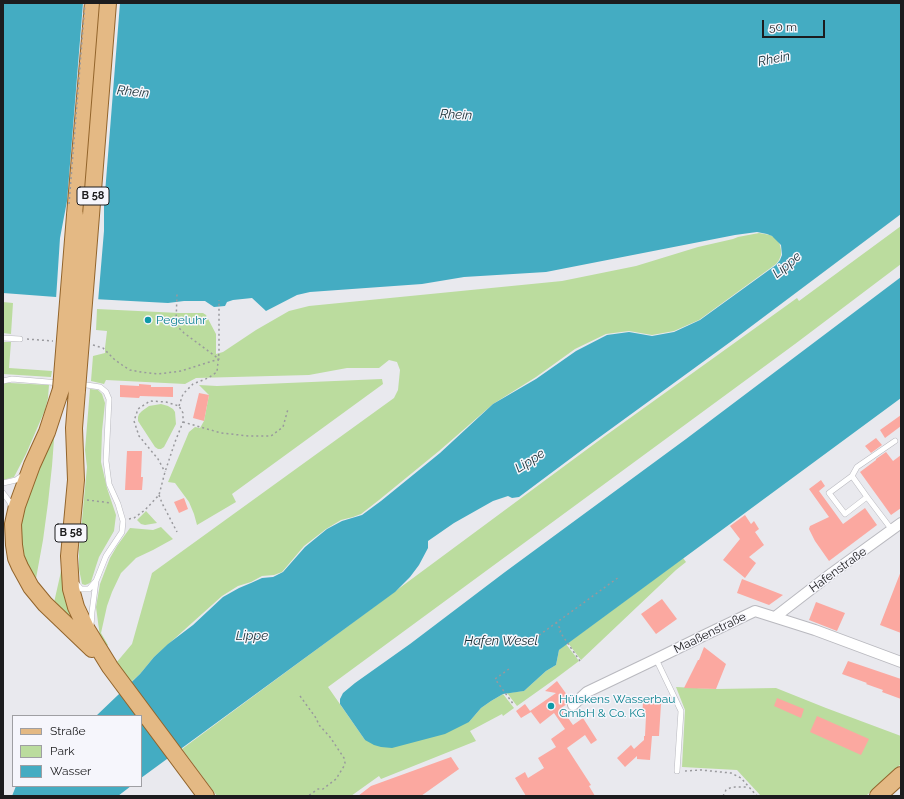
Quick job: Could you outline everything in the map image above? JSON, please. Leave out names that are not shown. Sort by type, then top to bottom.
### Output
[{"type":"main road","name":"B 58","points":[[93,3],[70,386],[74,428],[76,480],[69,556],[71,589],[76,607],[86,628],[110,667],[206,796]]},
{"type":"main road","name":"B 58","points":[[108,3],[70,386],[32,465],[17,506],[13,524],[16,558],[31,587],[45,604],[110,667]]},
{"type":"main road","points":[[878,796],[901,775]]},
{"type":"street","name":"Hafenstraße","points":[[775,618],[832,573],[901,523]]},
{"type":"street","name":"Maaßenstraße","points":[[573,705],[587,692],[755,611],[815,630],[901,662]]},
{"type":"lane","points":[[3,338],[20,339]]},
{"type":"lane","points":[[3,381],[12,380],[70,386],[100,387],[106,392],[109,399],[106,461],[109,484],[118,504],[123,521],[122,532],[106,556],[96,581],[91,627],[93,639]]},
{"type":"lane","points":[[867,497],[845,514],[828,493],[852,476],[857,468],[894,441]]},
{"type":"lane","points":[[3,483],[16,480],[32,465]]},
{"type":"lane","points":[[852,476],[892,530]]},
{"type":"lane","points":[[3,493],[11,505],[13,512],[13,524]]},
{"type":"lane","points":[[70,576],[81,589],[89,588],[96,581]]},
{"type":"lane","points":[[656,659],[681,711],[677,771]]},
{"type":"path","points":[[69,205],[85,3]]},
{"type":"path","points":[[177,294],[176,323],[184,333],[218,359]]},
{"type":"path","points":[[178,406],[183,394],[192,384],[208,378],[217,372],[219,352],[219,300]]},
{"type":"path","points":[[20,339],[52,341]]},
{"type":"path","points":[[92,344],[103,348],[125,368],[141,372],[158,374],[181,371],[218,359]]},
{"type":"path","points":[[123,521],[134,518],[140,514],[159,495],[165,472],[183,422],[183,413],[178,406],[166,402],[150,401],[138,409],[134,421],[139,436],[158,459],[165,472]]},
{"type":"path","points":[[183,422],[221,433],[249,436],[271,436],[283,427],[288,408]]},
{"type":"path","points":[[159,495],[177,532]]},
{"type":"path","points":[[83,500],[118,504]]},
{"type":"path","points":[[527,644],[619,577]]},
{"type":"path","points":[[556,622],[561,630],[560,632],[580,661]]},
{"type":"path","points":[[509,669],[495,679],[514,705]]},
{"type":"path","points":[[300,696],[316,718],[319,725],[330,737],[344,758],[345,762],[336,779],[323,789],[318,790],[308,796]]},
{"type":"path","points":[[686,771],[701,770],[731,773],[741,778],[757,796]]},
{"type":"path","points":[[723,796],[726,790],[735,786],[748,787]]},
{"type":"green space","points":[[901,226],[901,264],[795,344],[328,687],[365,740],[469,722],[481,708],[503,694],[514,708],[503,716],[502,714],[470,731],[476,741],[381,779],[379,776],[351,796],[217,796],[182,749],[605,436],[797,298],[799,301]]},
{"type":"green space","points":[[759,233],[770,235],[778,241],[781,250],[779,260],[776,264],[699,320],[674,331],[652,335],[629,331],[606,334],[575,349],[536,377],[493,404],[439,451],[361,514],[341,520],[326,529],[304,546],[282,572],[274,575],[262,576],[251,582],[238,586],[222,596],[154,657],[140,674],[131,682],[116,663],[132,644],[152,573],[394,398],[398,390],[400,370],[397,362],[389,360],[379,368],[347,368],[309,375],[196,378],[185,384],[106,380],[104,384],[91,381],[93,356],[105,353],[107,331],[96,330],[97,309],[203,313],[206,315],[216,334],[216,354],[223,352],[256,330],[289,311],[309,306],[562,281],[636,266],[698,247]]},
{"type":"green space","points":[[3,302],[13,303],[11,334],[3,333]]},
{"type":"green space","points":[[3,342],[11,342],[9,368],[52,371],[51,377],[3,374]]},
{"type":"green space","points":[[382,379],[383,384],[232,494],[236,502],[197,525],[189,502],[175,483],[168,482],[189,432],[195,427],[200,428],[204,421],[209,395],[199,385],[217,386]]},
{"type":"green space","points":[[3,383],[49,385],[45,410],[26,454],[14,477],[3,480]]},
{"type":"green space","points":[[90,389],[98,390],[102,394],[105,403],[101,462],[107,488],[116,515],[114,531],[99,557],[91,582],[85,585],[82,584],[79,569],[79,551],[87,467],[85,450]]},
{"type":"green space","points":[[161,404],[173,409],[175,412],[176,424],[164,447],[158,449],[155,447],[138,421],[138,417],[142,411],[149,406]]},
{"type":"green space","points":[[56,413],[48,503],[35,584],[24,566],[18,524]]},
{"type":"green space","points":[[146,511],[157,523],[145,525],[141,524],[137,520]]},
{"type":"green space","points":[[161,527],[173,539],[136,558],[121,573],[112,592],[107,606],[101,633],[108,645],[105,647],[100,637],[96,607],[100,584],[110,558],[130,528],[153,530]]},
{"type":"green space","points":[[66,544],[89,639],[53,607]]},
{"type":"green space","points":[[683,558],[686,562],[581,660],[568,643]]},
{"type":"green space","points":[[566,644],[579,661],[517,706],[507,693],[524,691],[546,671],[556,665],[559,650]]},
{"type":"green space","points":[[676,687],[716,689],[776,688],[901,736],[901,764],[866,796],[761,796],[737,770],[682,767],[685,710]]},
{"type":"water","points":[[3,3],[901,3],[901,214],[733,340],[519,497],[512,498],[508,496],[493,501],[454,523],[428,541],[428,548],[419,565],[410,577],[395,592],[142,777],[142,715],[97,715],[140,674],[154,657],[193,625],[223,597],[262,578],[273,577],[283,572],[305,547],[327,529],[342,521],[362,515],[440,453],[493,404],[536,379],[576,351],[607,335],[629,332],[652,336],[674,332],[700,320],[776,265],[782,255],[781,245],[772,236],[757,232],[546,272],[464,277],[422,284],[310,292],[297,295],[266,311],[252,298],[233,300],[227,302],[225,306],[214,307],[205,301],[168,303],[3,293]]},
{"type":"water","name":"Hafen Wesel","points":[[901,277],[901,398],[559,650],[556,665],[546,671],[524,691],[503,694],[481,708],[469,722],[445,734],[392,748],[374,745],[365,740],[340,704],[340,699],[343,693],[686,439]]},
{"type":"water","points":[[16,787],[130,787],[118,796],[12,796]]},
{"type":"pier","points":[[83,3],[120,3],[98,302],[56,299],[60,238],[67,201]]},
{"type":"building","points":[[139,384],[151,385],[151,387],[173,387],[173,397],[120,397],[120,385],[139,386]]},
{"type":"building","points":[[199,393],[209,395],[204,421],[193,418]]},
{"type":"building","points":[[901,415],[901,426],[885,438],[880,430]]},
{"type":"building","points":[[876,438],[882,445],[871,453],[865,446]]},
{"type":"building","points":[[127,451],[142,451],[142,490],[125,490]]},
{"type":"building","points":[[886,452],[893,461],[901,455],[901,508],[891,515],[860,472]]},
{"type":"building","points":[[821,480],[825,486],[819,491],[843,524],[865,508],[877,525],[829,561],[815,541],[809,529],[810,526],[829,517],[809,489]]},
{"type":"building","points":[[184,498],[188,509],[179,513],[174,502]]},
{"type":"building","points":[[745,515],[751,524],[754,521],[759,529],[755,532],[764,545],[749,557],[756,563],[745,578],[723,560],[740,539],[730,526]]},
{"type":"building","points":[[901,571],[901,633],[880,625]]},
{"type":"building","points":[[742,579],[783,595],[769,605],[737,593]]},
{"type":"building","points":[[662,599],[677,619],[656,634],[641,614]]},
{"type":"building","points":[[816,602],[845,613],[837,631],[809,620]]},
{"type":"building","points":[[704,647],[726,664],[716,689],[684,688],[699,660]]},
{"type":"building","points":[[848,661],[901,679],[901,699],[882,692],[883,690],[866,684],[867,683],[842,674]]},
{"type":"building","points":[[557,681],[570,699],[567,704],[561,708],[573,725],[583,718],[597,740],[591,744],[585,735],[567,748],[591,785],[589,786],[595,796],[526,796],[515,778],[525,772],[528,778],[544,768],[538,758],[556,747],[551,739],[565,729],[554,713],[540,724],[531,712],[521,718],[516,711],[525,704],[530,711],[556,693],[545,691]]},
{"type":"building","points":[[777,698],[804,709],[801,718],[774,706]]},
{"type":"building","points":[[643,703],[661,704],[659,736],[652,736],[650,760],[637,759],[637,756],[625,767],[617,758],[631,745],[634,749],[644,740],[646,716],[642,715]]},
{"type":"building","points":[[817,716],[869,739],[861,755],[810,732]]},
{"type":"building","points":[[451,757],[459,769],[421,796],[358,796],[371,786]]},
{"type":"place","name":"Pegeluhr","points":[[148,320]]},
{"type":"place","name":"Hülskens Wasserbau GmbH & Co. KG","points":[[551,706]]},
{"type":"water label","name":"Rhein","points":[[774,59]]},
{"type":"water label","name":"Rhein","points":[[133,92]]},
{"type":"water label","name":"Rhein","points":[[456,115]]},
{"type":"water label","name":"Lippe","points":[[787,265]]},
{"type":"water label","name":"Lippe","points":[[530,461]]},
{"type":"water label","name":"Lippe","points":[[252,636]]}]
